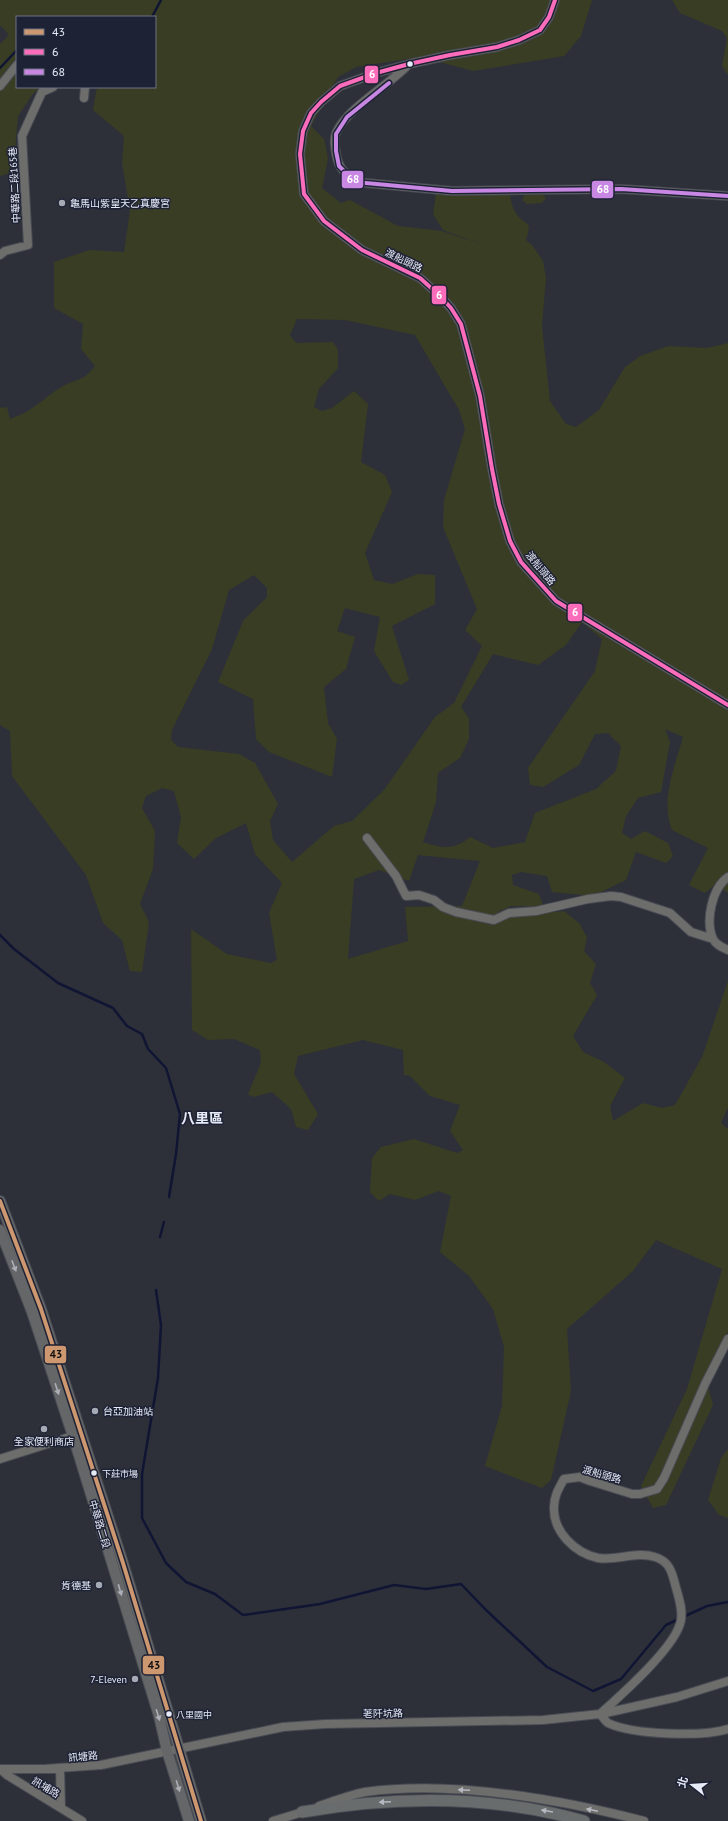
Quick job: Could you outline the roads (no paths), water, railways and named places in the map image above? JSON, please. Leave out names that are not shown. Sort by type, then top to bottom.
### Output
[{"type":"highway","points":[[302,1812],[364,1803],[452,1801],[514,1806],[558,1814],[584,1821]]},
{"type":"main road","name":"中華路二段","points":[[0,1201],[41,1309],[159,1716],[167,1751],[189,1821]]},
{"type":"main road","name":"中華路二段","points":[[0,1230],[32,1312],[128,1578],[201,1821]]},
{"type":"street","name":"渡船頭路","points":[[555,0],[549,17],[540,30],[519,40],[497,47],[409,64],[376,73],[340,86],[321,102],[311,113],[303,131],[300,154],[304,194],[324,221],[362,250],[420,278],[440,296],[461,324],[480,396],[499,504],[510,541],[521,562],[556,601],[728,705]]},
{"type":"street","points":[[409,64],[398,76],[347,117],[336,134],[336,151],[339,166],[354,182],[452,191],[621,189],[728,196]]},
{"type":"street","points":[[0,86],[16,66]]},
{"type":"street","name":"中華路二段165巷","points":[[0,255],[5,251],[28,246],[22,136],[42,92],[51,88]]},
{"type":"street","points":[[84,98],[85,88]]},
{"type":"street","points":[[367,838],[396,876],[406,896],[419,895],[456,912],[494,920],[509,914],[536,912],[588,899],[611,896],[621,897],[670,913],[691,932],[713,939]]},
{"type":"street","points":[[728,877],[722,881],[715,895],[711,907],[710,927],[713,939],[719,946],[728,950]]},
{"type":"street","name":"渡船頭路","points":[[600,1714],[659,1657],[681,1622],[682,1612],[672,1572],[669,1566],[661,1559],[641,1554],[612,1558],[598,1558],[576,1549],[564,1536],[554,1519],[556,1493],[564,1479],[570,1477],[580,1477],[632,1494],[640,1494],[657,1489],[664,1478],[705,1384],[728,1339]]},
{"type":"street","points":[[0,1459],[77,1435]]},
{"type":"street","name":"荖阡坑路","points":[[167,1751],[283,1727],[325,1724],[543,1720],[600,1714],[677,1697],[728,1681]]},
{"type":"street","points":[[600,1714],[607,1722],[629,1730],[670,1733],[719,1732],[728,1729]]},
{"type":"street","name":"訊塘路","points":[[0,1769],[60,1768],[101,1765],[167,1751]]},
{"type":"street","points":[[60,1768],[62,1808]]},
{"type":"street","name":"訊埔路","points":[[0,1769],[6,1775],[82,1821]]},
{"type":"street","points":[[273,1821],[365,1792],[405,1789],[440,1789],[517,1795],[644,1821]]},
{"type":"waterway","points":[[153,16],[161,0]]},
{"type":"waterway","points":[[0,68],[16,51]]},
{"type":"waterway","points":[[0,935],[14,949],[58,983],[113,1008],[127,1026],[142,1034],[148,1049],[166,1068],[180,1114],[176,1154],[169,1197]]},
{"type":"waterway","points":[[160,1237],[164,1222]]},
{"type":"waterway","points":[[156,1290],[161,1325],[158,1378],[142,1474],[142,1518],[166,1563],[186,1582],[215,1594],[243,1615],[320,1604],[394,1585],[426,1589],[461,1584],[486,1610],[547,1667],[593,1691],[621,1679],[666,1625],[679,1619]]},
{"type":"waterway","points":[[683,1617],[707,1606],[728,1602]]},
{"type":"place","name":"龜馬山紫皇天乙真慶宮","points":[[62,203]]},
{"type":"place","name":"台亞加油站","points":[[95,1411]]},
{"type":"place","name":"全家便利商店","points":[[44,1429]]},
{"type":"place","name":"下莊市場","points":[[94,1473]]},
{"type":"place","name":"肯德基","points":[[99,1585]]},
{"type":"place","name":"7-Eleven","points":[[135,1679]]},
{"type":"place","name":"八里國中","points":[[169,1714]]},
{"type":"district","name":"八里區","points":[[202,1118]]}]
